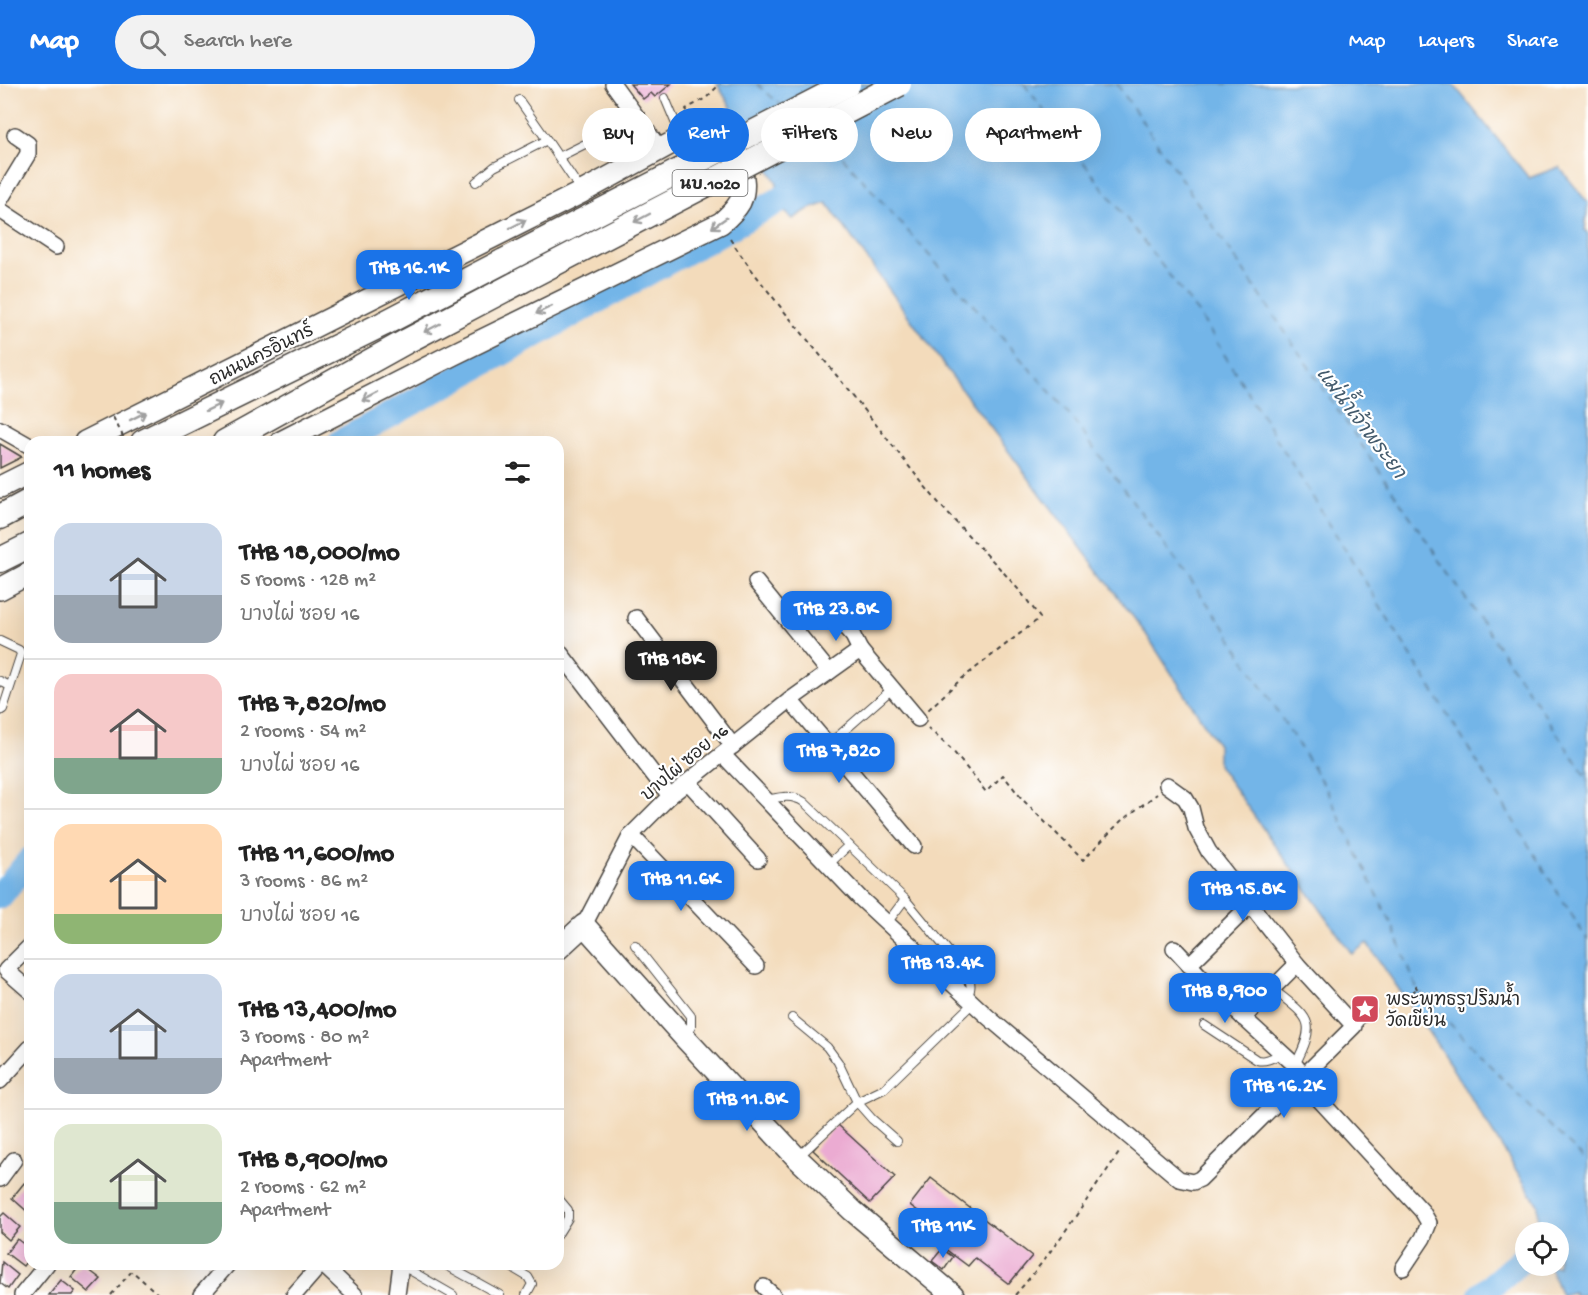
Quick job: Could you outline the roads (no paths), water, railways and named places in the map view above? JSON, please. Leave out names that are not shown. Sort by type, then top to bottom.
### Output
[{"type":"main road","name":"ถนนนครอินทร์","points":[[155,436],[383,324],[848,84]]},
{"type":"main road","name":"นบ.1020","points":[[236,436],[407,341],[899,84]]},
{"type":"main road","name":"ถนนนครอินทร์","points":[[98,436],[582,192],[667,146]]},
{"type":"main road","name":"นบ.1020","points":[[293,436],[722,223],[740,203],[743,191],[742,170],[738,162]]},
{"type":"main road","points":[[0,487],[24,474]]},
{"type":"main road","points":[[0,517],[24,504]]},
{"type":"main road","points":[[0,560],[24,547]]},
{"type":"main road","points":[[0,589],[24,576]]},
{"type":"main road","points":[[564,943],[584,925],[683,1036],[797,1158],[853,1211],[953,1295]]},
{"type":"street","points":[[613,84],[660,149]]},
{"type":"street","points":[[0,200],[30,148],[15,135]]},
{"type":"street","points":[[4,215],[56,247]]},
{"type":"street","points":[[0,429],[24,443]]},
{"type":"street","points":[[756,582],[829,672]]},
{"type":"street","points":[[636,618],[728,751],[766,800],[828,865],[970,1000],[1179,1179],[1193,1182],[1200,1179],[1300,1073],[1354,1026],[1297,964],[1209,852],[1196,828],[1191,808],[1185,798],[1163,789]]},
{"type":"street","points":[[838,619],[853,636],[860,650],[918,719]]},
{"type":"street","name":"บางไผ่ ซอย 16","points":[[584,925],[631,835],[670,796],[790,700],[860,650]]},
{"type":"street","points":[[564,658],[670,796]]},
{"type":"street","points":[[790,700],[914,846]]},
{"type":"street","points":[[688,782],[758,859]]},
{"type":"street","points":[[631,835],[756,966]]},
{"type":"street","points":[[1189,965],[1251,905]]},
{"type":"street","points":[[1174,948],[1243,1018],[1282,1053],[1422,1211],[1429,1223],[1423,1238],[1403,1268]]},
{"type":"street","points":[[24,952],[6,970],[24,986]]},
{"type":"street","points":[[1243,1018],[1297,964]]},
{"type":"street","points":[[3,1073],[24,1054]]},
{"type":"street","points":[[0,1179],[14,1160]]},
{"type":"street","points":[[21,1295],[42,1270]]},
{"type":"street","points":[[201,1295],[223,1270]]},
{"type":"street","points":[[294,1295],[317,1270]]},
{"type":"street","points":[[329,1270],[356,1295]]},
{"type":"street","points":[[397,1295],[401,1270]]},
{"type":"lane","points":[[665,99],[671,108]]},
{"type":"lane","points":[[519,100],[582,192]]},
{"type":"lane","points":[[476,182],[494,167],[547,140]]},
{"type":"lane","points":[[559,157],[582,146]]},
{"type":"lane","points":[[0,641],[21,654],[3,710],[0,711]]},
{"type":"lane","points":[[0,681],[10,686]]},
{"type":"lane","points":[[836,738],[892,689]]},
{"type":"lane","points":[[766,800],[783,796],[795,797],[804,802],[905,899],[970,980],[970,1000],[884,1089],[857,1102],[797,1158]]},
{"type":"lane","points":[[828,865],[849,845]]},
{"type":"lane","points":[[887,923],[905,899]]},
{"type":"lane","points":[[635,945],[691,1016],[691,1027],[683,1036]]},
{"type":"lane","points":[[943,973],[953,958]]},
{"type":"lane","points":[[1273,988],[1307,1020],[1306,1042],[1300,1073]]},
{"type":"lane","points":[[1354,1026],[1372,1011]]},
{"type":"lane","points":[[792,1018],[812,1033],[832,1054],[857,1102],[872,1119],[897,1140]]},
{"type":"lane","points":[[1204,1025],[1257,1060],[1263,1062],[1282,1053]]},
{"type":"lane","points":[[564,1205],[568,1210],[568,1218],[564,1224]]},
{"type":"lane","points":[[410,1270],[453,1295]]},
{"type":"lane","points":[[455,1270],[500,1295]]},
{"type":"lane","points":[[516,1270],[528,1277],[532,1284],[526,1295]]},
{"type":"water","name":"แม่น้ำเจ้าพระยา","points":[[717,84],[1453,84],[1529,178],[1559,167],[1588,203],[1585,230],[1588,234],[1588,1295],[1574,1295],[1573,1292],[1561,1295],[1553,1276],[1569,1276],[1569,1222],[1537,1222],[1538,1205],[1442,1052],[1367,943],[1352,954],[1218,765],[1218,745],[1146,634],[945,367],[827,203],[807,210],[793,219],[776,204],[777,183],[764,162],[858,162],[858,108],[761,108],[761,157],[749,137],[749,108],[732,108]]},
{"type":"waterway","points":[[352,436],[805,186]]},
{"type":"waterway","points":[[0,896],[24,867]]},
{"type":"waterway","points":[[1481,1295],[1515,1266]]},
{"type":"place","name":"พระพุทธรูปริมน้ำ วัดเขียน","points":[[1365,1009]]}]
